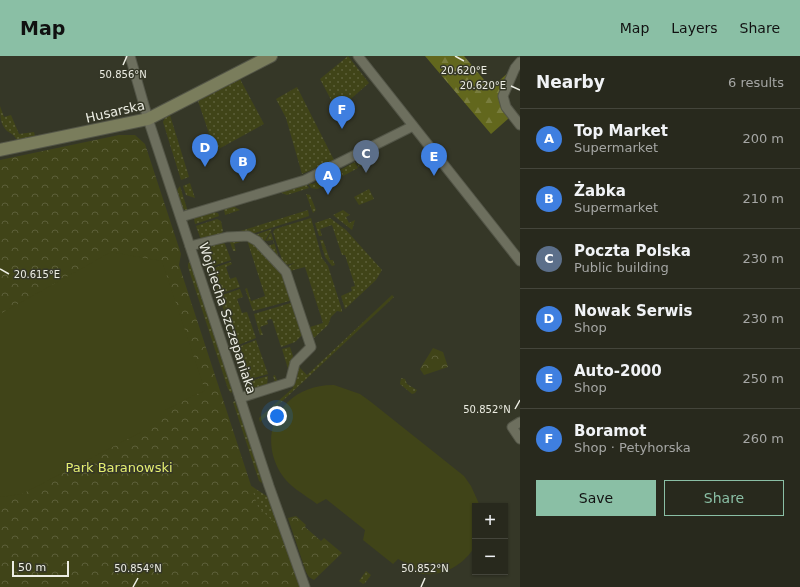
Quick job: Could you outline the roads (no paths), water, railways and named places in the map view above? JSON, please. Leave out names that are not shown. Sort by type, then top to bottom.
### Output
[{"type":"main road","name":"Husarska","points":[[0,150],[148,119],[271,56]]},
{"type":"street","name":"Wojciecha Szczepaniaka","points":[[130,56],[148,119],[269,486],[306,586]]},
{"type":"street","points":[[358,56],[520,261]]},
{"type":"street","points":[[520,62],[514,68],[511,80],[504,91],[503,102],[520,125]]},
{"type":"street","points":[[181,217],[305,180],[413,126]]},
{"type":"street","points":[[190,246],[227,237],[245,236],[257,241],[286,272],[311,347],[295,363],[290,382],[240,398]]},
{"type":"street","points":[[516,424],[520,439]]},
{"type":"place","name":"Boramot","points":[[342,129]]},
{"type":"place","name":"Nowak Serwis","points":[[205,167]]},
{"type":"place","name":"Poczta Polska","points":[[366,173]]},
{"type":"place","name":"Auto-2000","points":[[434,176]]},
{"type":"place","name":"Żabka","points":[[243,181]]},
{"type":"place","name":"Top Market","points":[[328,195]]},
{"type":"park label","name":"Park Baranowski","points":[[119,467]]}]
